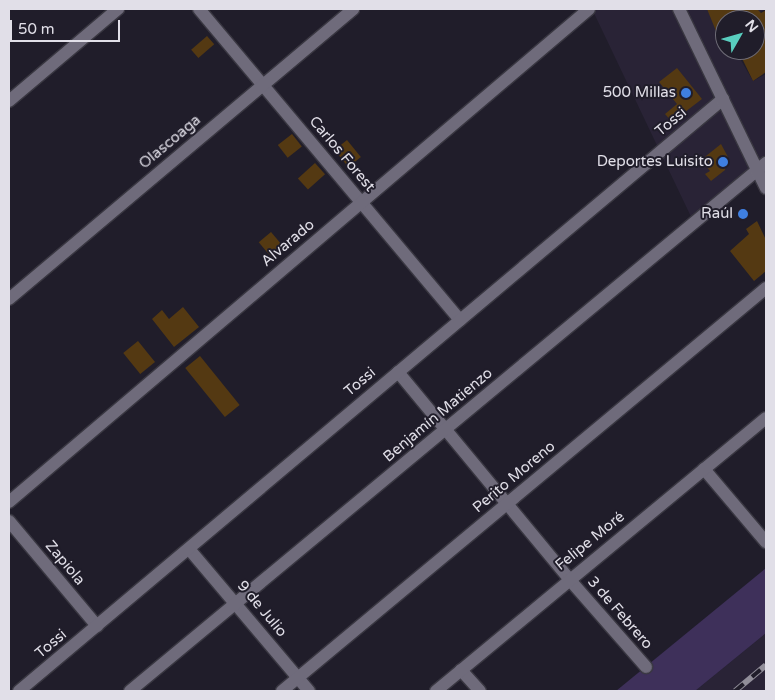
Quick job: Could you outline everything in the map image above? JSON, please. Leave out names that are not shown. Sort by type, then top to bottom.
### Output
[{"type":"street","points":[[9,101],[118,9]]},
{"type":"street","name":"Carlos Forest","points":[[199,9],[460,320]]},
{"type":"street","name":"Olascoaga","points":[[9,299],[353,9]]},
{"type":"street","name":"Alvarado","points":[[9,502],[589,9]]},
{"type":"street","points":[[679,9],[723,99],[762,166],[766,188]]},
{"type":"street","name":"Tossi","points":[[19,691],[723,99]]},
{"type":"street","name":"Benjamín Matienzo","points":[[130,691],[762,166]]},
{"type":"street","name":"Perito Moreno","points":[[282,691],[766,288]]},
{"type":"street","name":"3 de Febrero","points":[[398,372],[569,579],[646,667]]},
{"type":"street","name":"Felipe Moré","points":[[436,691],[569,579],[766,418]]},
{"type":"street","points":[[704,469],[766,542]]},
{"type":"street","name":"Zapiola","points":[[9,521],[97,626]]},
{"type":"street","name":"9 de Julio","points":[[189,549],[309,691]]},
{"type":"street","points":[[462,670],[480,691]]},
{"type":"shaded area","points":[[592,9],[766,9],[715,10],[715,60],[741,60],[753,81],[766,74],[766,163],[694,223]]},
{"type":"shaded area","points":[[766,568],[766,633],[695,691],[616,691]]},
{"type":"shaded area","points":[[766,633],[766,691],[695,691]]},
{"type":"building","points":[[707,9],[758,10],[715,10],[715,29]]},
{"type":"building","points":[[766,10],[766,72],[753,81],[743,60],[765,60]]},
{"type":"building","points":[[207,36],[214,44],[198,58],[191,50]]},
{"type":"building","points":[[677,68],[702,99],[672,122],[665,114],[677,104],[659,82]]},
{"type":"building","points":[[292,134],[302,147],[288,158],[278,145]]},
{"type":"building","points":[[347,140],[361,157],[348,167],[335,150]]},
{"type":"building","points":[[721,144],[728,157],[725,170],[711,181],[705,174],[710,171],[701,160]]},
{"type":"building","points":[[315,163],[325,174],[308,190],[298,178]]},
{"type":"building","points":[[757,221],[766,240],[766,271],[754,281],[730,251],[749,234],[746,229]]},
{"type":"building","points":[[271,232],[286,250],[274,260],[259,242]]},
{"type":"building","points":[[183,307],[199,327],[174,347],[152,319],[162,310],[169,319]]},
{"type":"building","points":[[138,341],[155,362],[140,374],[123,353]]},
{"type":"building","points":[[200,356],[240,405],[225,417],[185,368]]},
{"type":"railway","points":[[735,691],[766,665]]},
{"type":"place","name":"500 Millas","points":[[686,93]]},
{"type":"place","name":"Deportes Luisito","points":[[723,162]]},
{"type":"place","name":"Raúl","points":[[743,214]]}]
